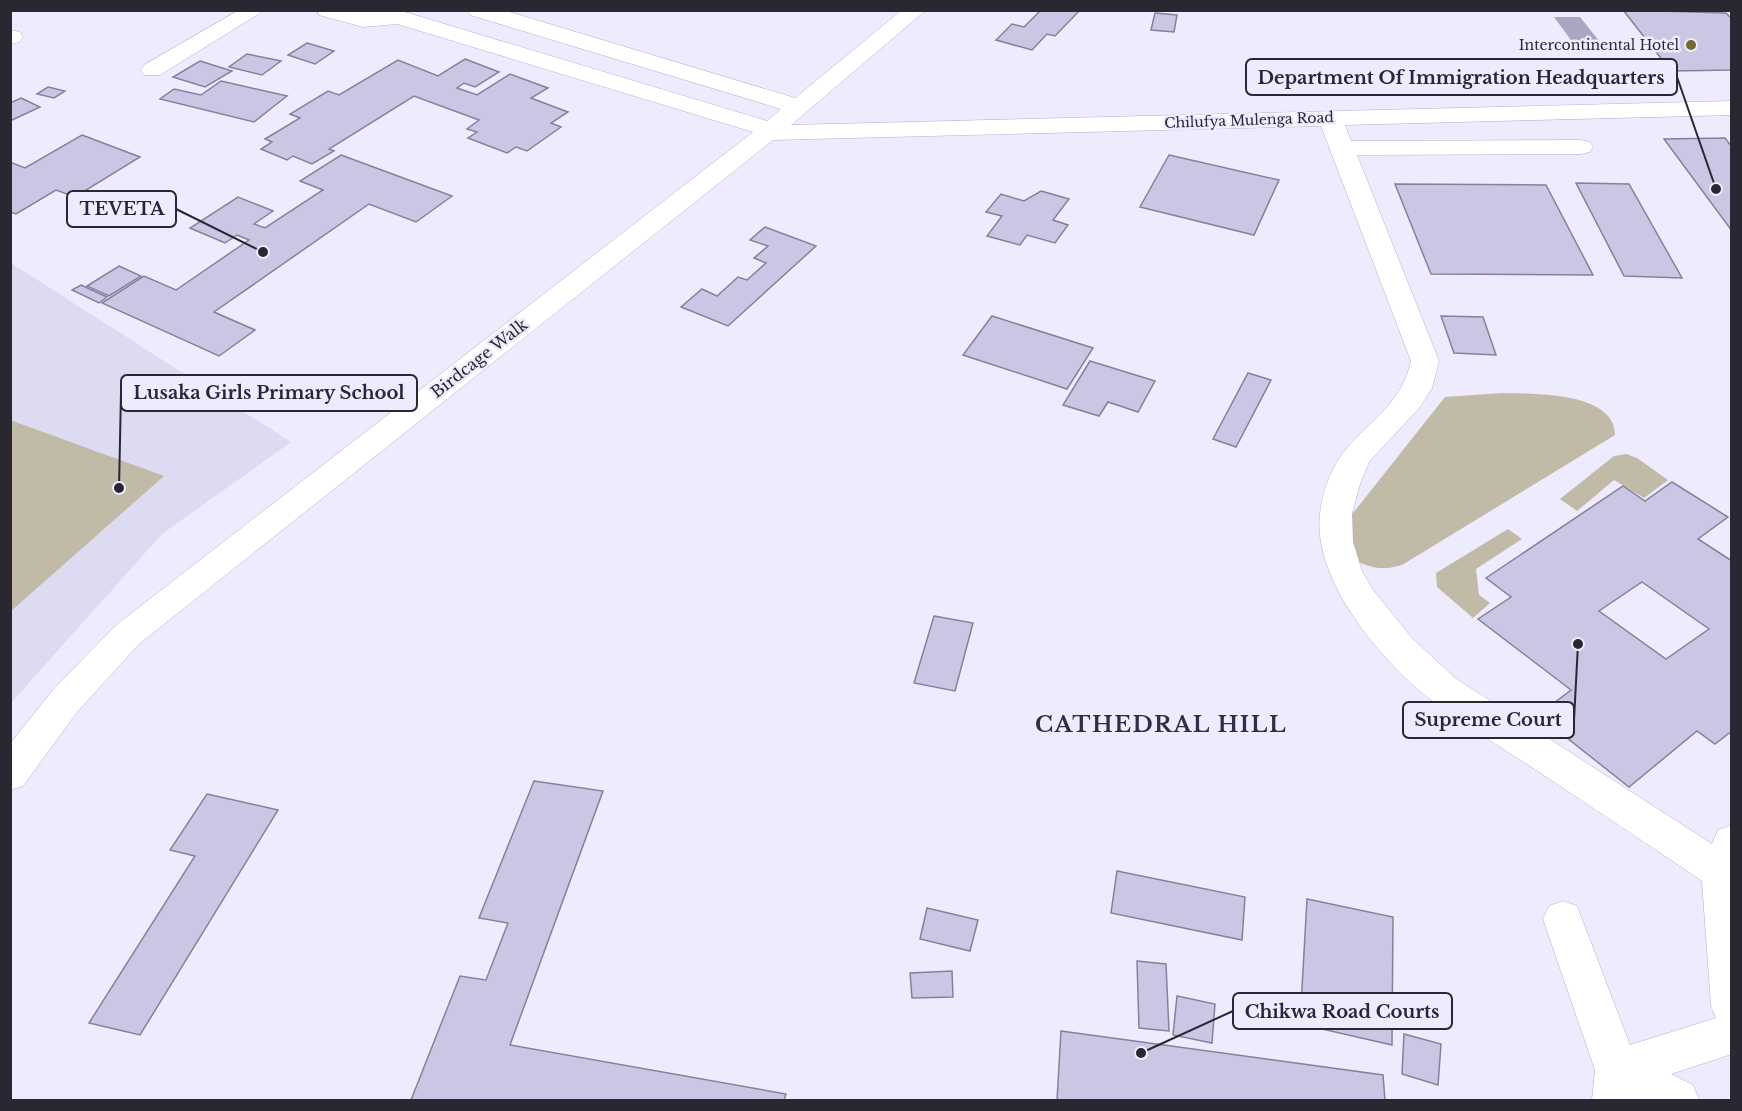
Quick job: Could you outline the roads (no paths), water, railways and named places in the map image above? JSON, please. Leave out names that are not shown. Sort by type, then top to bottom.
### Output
[{"type":"street","points":[[152,70],[255,10]]},
{"type":"street","name":"Chilufya Mulenga Road","points":[[327,10],[363,20],[398,17],[769,132],[1731,108]]},
{"type":"street","points":[[478,10],[799,107]]},
{"type":"street","name":"Birdcage Walk","points":[[10,774],[33,740],[78,683],[127,635],[769,132],[916,10]]},
{"type":"street","points":[[1330,118],[1425,360],[1424,374],[1418,388],[1390,422],[1355,458],[1338,496],[1336,529],[1344,567],[1360,600],[1406,657],[1442,688],[1726,857],[1731,1006]]},
{"type":"street","points":[[1342,148],[1581,147]]},
{"type":"street","points":[[1563,919],[1616,1085]]},
{"type":"street","points":[[1616,1085],[1731,1032]]},
{"type":"street","points":[[1616,1085],[1677,1101]]},
{"type":"place","name":"Intercontinental Hotel","points":[[1691,45]]},
{"type":"place","name":"Department Of Immigration Headquarters","points":[[1716,189]]},
{"type":"place","name":"TEVETA","points":[[263,252]]},
{"type":"place","name":"Lusaka Girls Primary School","points":[[119,488]]},
{"type":"place","name":"Supreme Court","points":[[1578,644]]},
{"type":"place","name":"Chikwa Road Courts","points":[[1141,1053]]},
{"type":"district","name":"CATHEDRAL HILL","points":[[1161,724]]}]
